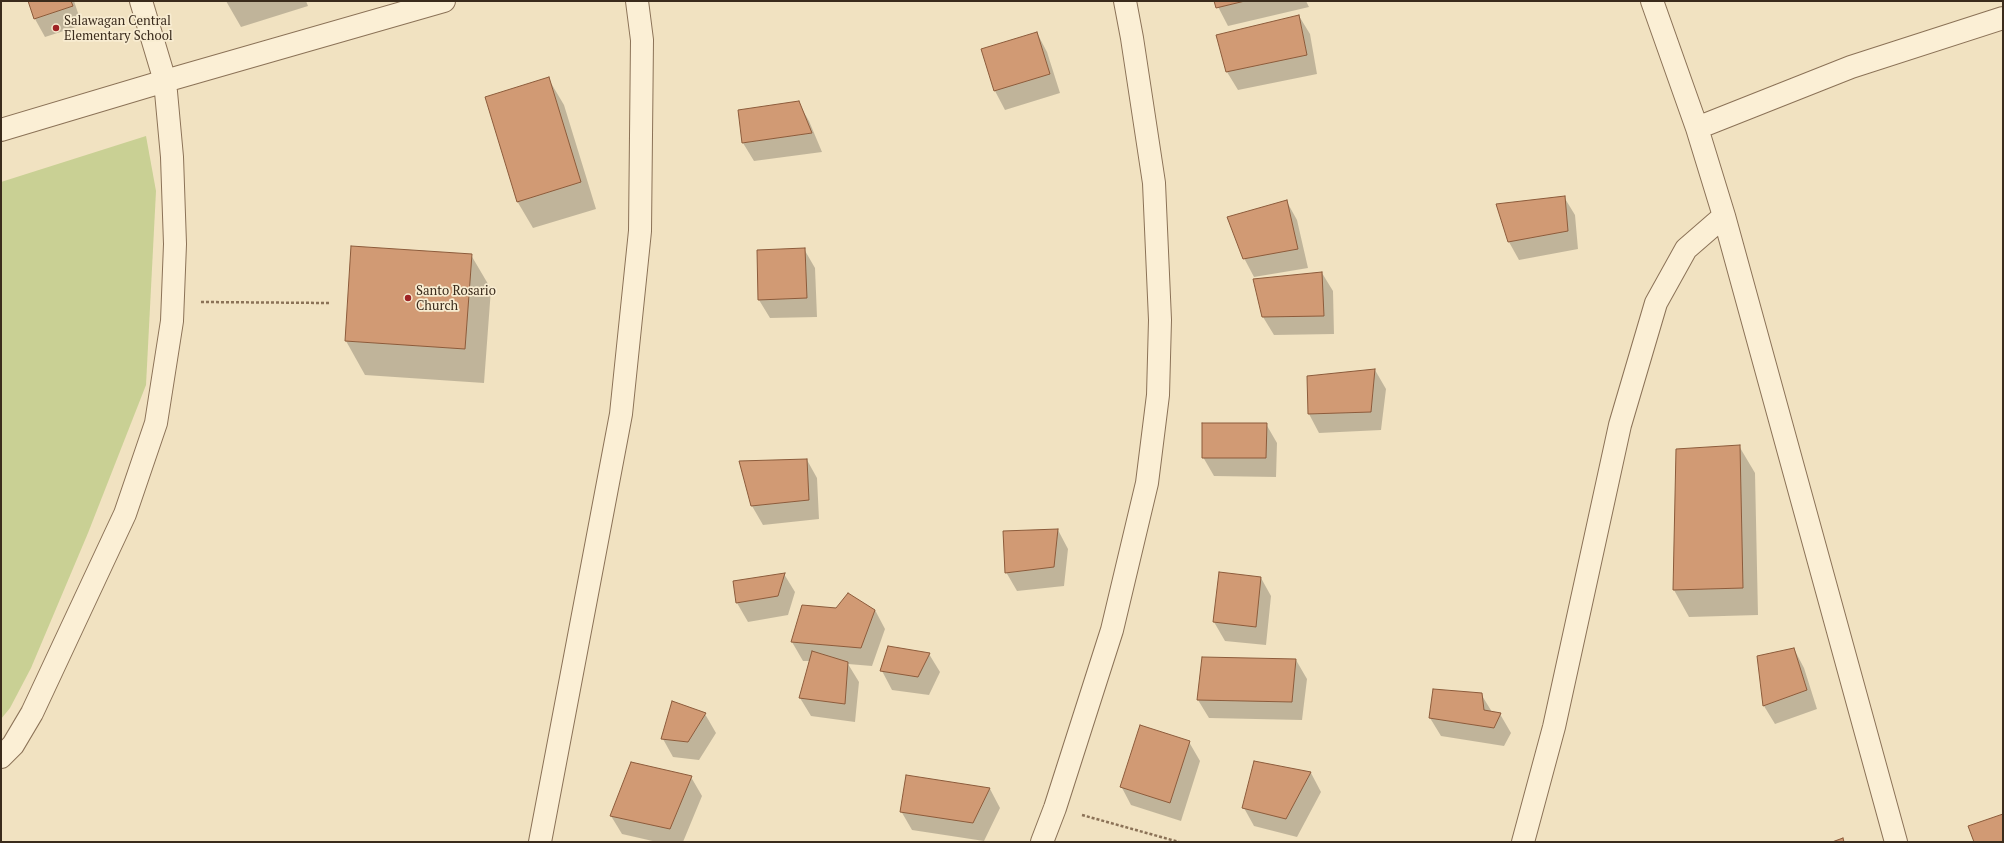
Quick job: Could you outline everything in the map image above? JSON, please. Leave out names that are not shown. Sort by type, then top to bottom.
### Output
[{"type":"street","points":[[1,757],[14,745],[32,714],[125,514],[156,423],[172,321],[175,244],[172,157],[165,81],[141,1]]},
{"type":"street","points":[[1,130],[444,1]]},
{"type":"street","points":[[540,842],[621,414],[640,231],[642,40],[637,1]]},
{"type":"street","points":[[1042,842],[1055,808],[1112,630],[1147,483],[1158,395],[1160,320],[1154,183],[1125,1]]},
{"type":"street","points":[[1652,1],[1697,128],[1724,216],[1896,842]]},
{"type":"street","points":[[1697,128],[1851,67],[2003,18]]},
{"type":"street","points":[[1523,842],[1554,727],[1620,425],[1656,303],[1686,250],[1724,216]]},
{"type":"path","points":[[173,302],[328,303]]},
{"type":"path","points":[[1055,808],[1179,842]]},
{"type":"green space","points":[[146,136],[156,191],[146,385],[88,533],[31,668],[10,708],[1,719],[1,182]]},
{"type":"building","points":[[28,1],[71,1],[73,6],[34,19]]},
{"type":"building","points":[[1214,1],[1245,1],[1216,8]]},
{"type":"building","points":[[1299,15],[1307,55],[1226,72],[1216,35]]},
{"type":"building","points":[[1037,32],[1050,74],[994,91],[981,49]]},
{"type":"building","points":[[549,77],[581,182],[517,202],[485,97]]},
{"type":"building","points":[[799,101],[812,133],[742,143],[738,110]]},
{"type":"building","points":[[1565,196],[1568,231],[1508,242],[1496,204]]},
{"type":"building","points":[[1287,200],[1298,249],[1243,259],[1227,217]]},
{"type":"building","name":"Santo Rosario Church","points":[[351,246],[472,254],[465,349],[345,341]]},
{"type":"building","points":[[805,248],[807,298],[758,300],[757,250]]},
{"type":"building","points":[[1322,272],[1324,316],[1262,317],[1253,279]]},
{"type":"building","points":[[1375,369],[1371,412],[1308,414],[1307,376]]},
{"type":"building","points":[[1202,423],[1267,423],[1266,458],[1202,458]]},
{"type":"building","points":[[1740,445],[1743,588],[1673,590],[1676,449]]},
{"type":"building","points":[[807,459],[809,500],[751,506],[739,461]]},
{"type":"building","points":[[1058,529],[1054,567],[1005,573],[1003,531]]},
{"type":"building","points":[[1219,572],[1261,577],[1256,627],[1213,622]]},
{"type":"building","points":[[785,573],[778,596],[736,603],[733,581]]},
{"type":"building","points":[[848,593],[875,610],[861,648],[791,642],[802,605],[836,608]]},
{"type":"building","points":[[888,646],[930,653],[918,677],[880,671]]},
{"type":"building","points":[[1794,648],[1807,690],[1763,706],[1757,656]]},
{"type":"building","points":[[812,651],[848,662],[845,704],[799,698]]},
{"type":"building","points":[[1202,657],[1296,659],[1292,702],[1197,700]]},
{"type":"building","points":[[1433,689],[1482,693],[1484,710],[1501,713],[1494,728],[1429,718]]},
{"type":"building","points":[[672,701],[706,713],[688,742],[661,739]]},
{"type":"building","points":[[1140,725],[1190,741],[1170,803],[1120,787]]},
{"type":"building","points":[[1254,761],[1311,772],[1286,819],[1242,808]]},
{"type":"building","points":[[631,762],[692,776],[670,829],[610,816]]},
{"type":"building","points":[[906,775],[990,788],[973,823],[900,812]]},
{"type":"building","points":[[2003,814],[2003,842],[1974,842],[1968,826]]},
{"type":"building","points":[[1843,838],[1844,842],[1832,842]]},
{"type":"place","name":"Salawagan Central Elementary School","points":[[56,28]]},
{"type":"place","name":"Santo Rosario Church","points":[[408,298]]}]
